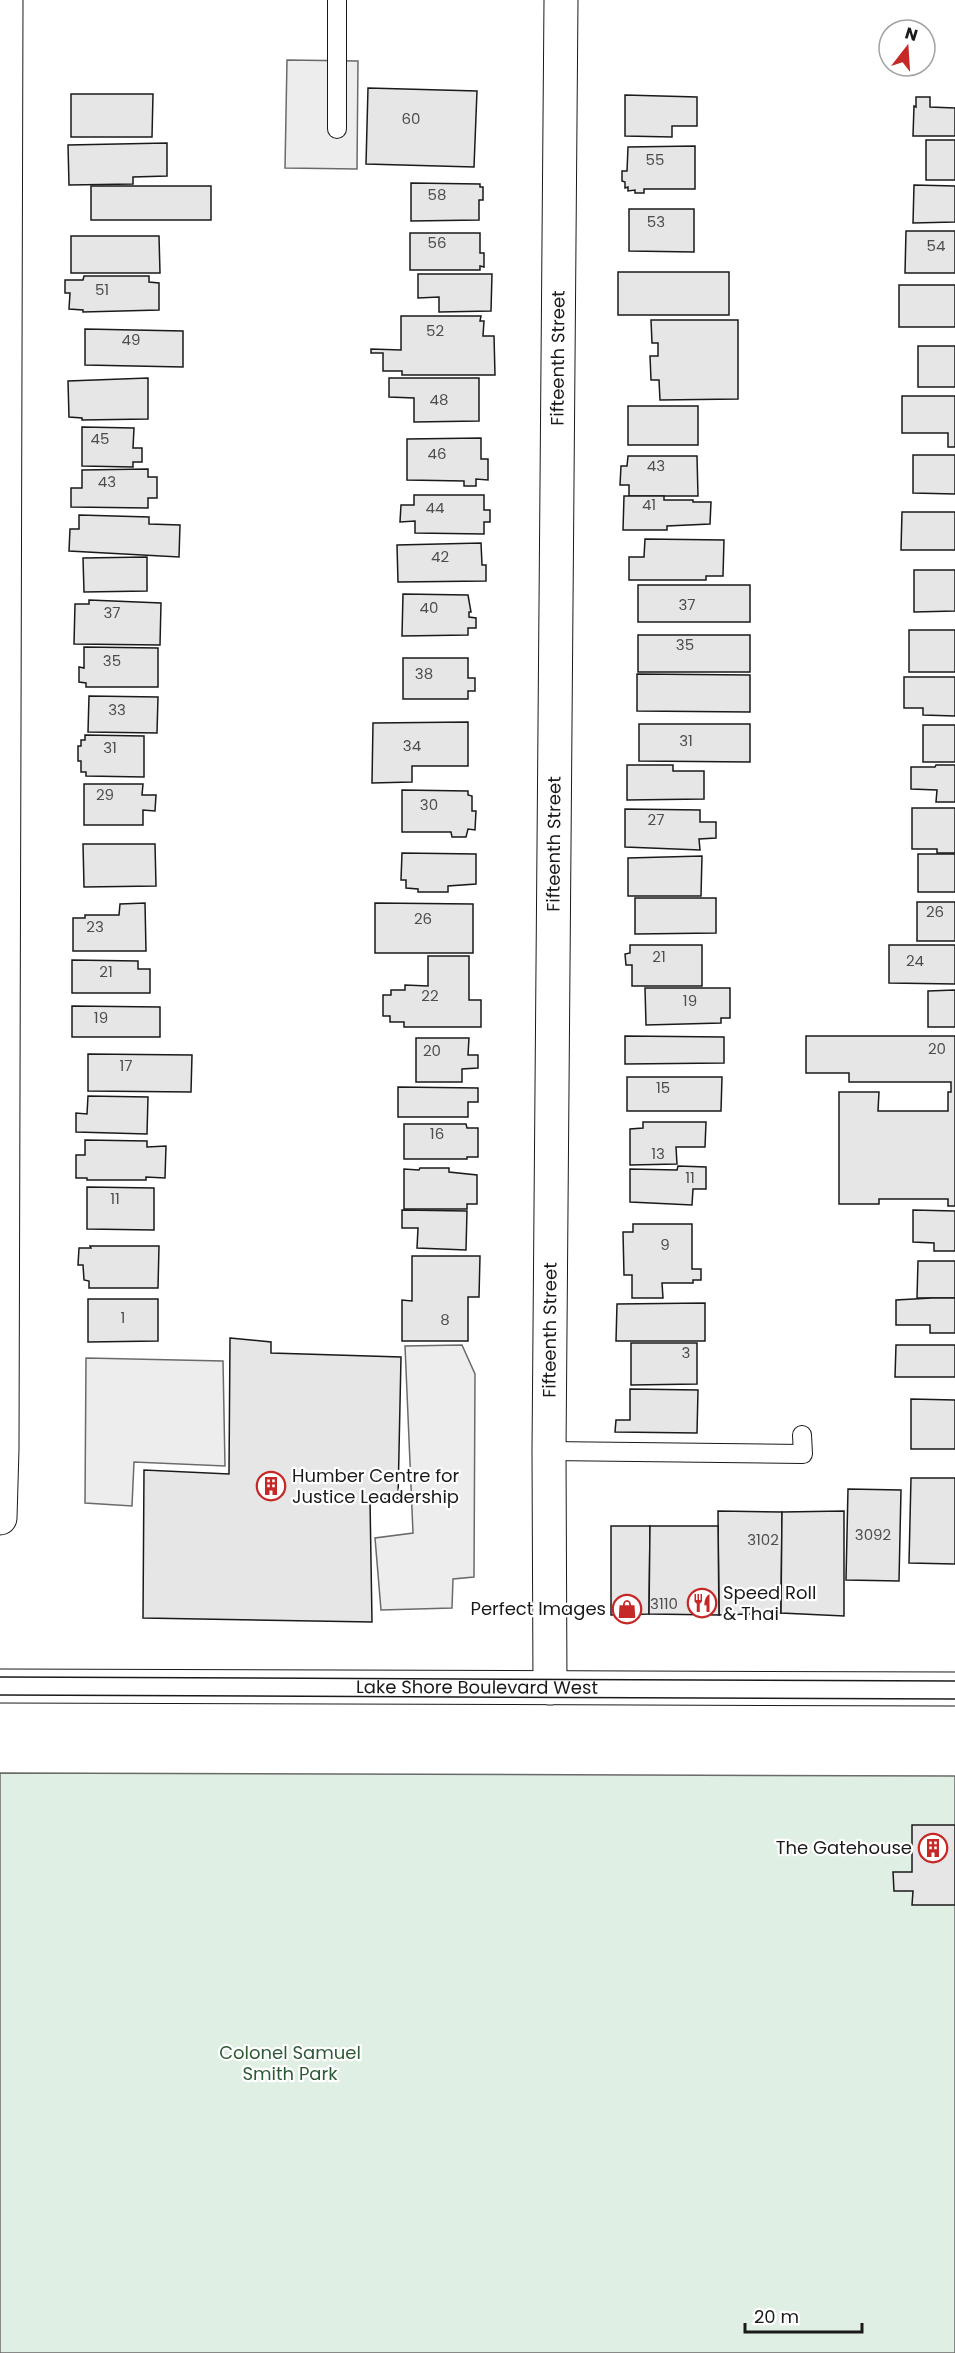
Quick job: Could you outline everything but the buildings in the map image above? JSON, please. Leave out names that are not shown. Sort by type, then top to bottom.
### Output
[{"type":"street","points":[[0,1518],[6,0]]},
{"type":"street","name":"Fifteenth Street","points":[[550,1688],[549,1451],[561,0]]},
{"type":"street","name":"Lake Shore Boulevard West","points":[[0,1686],[955,1689]]},
{"type":"lane","points":[[337,0],[337,129]]},
{"type":"lane","points":[[549,1451],[804,1454],[802,1435]]},
{"type":"green space","name":"Colonel Samuel Smith Park","points":[[0,1773],[955,1776],[955,2353],[0,2353]]},
{"type":"shaded area","points":[[287,60],[358,61],[357,169],[285,168]]},
{"type":"shaded area","points":[[462,1345],[475,1374],[474,1577],[453,1579],[452,1608],[381,1610],[375,1538],[413,1533],[405,1346]]},
{"type":"shaded area","points":[[86,1358],[223,1361],[225,1466],[134,1462],[132,1506],[85,1503]]},
{"type":"tram line","points":[[0,1677],[955,1681]]},
{"type":"tram line","points":[[0,1695],[955,1699]]},
{"type":"place","name":"Humber Centre for Justice Leadership","points":[[271,1486]]},
{"type":"place","name":"Speed Roll & Thai","points":[[702,1603]]},
{"type":"place","name":"Perfect Images","points":[[627,1609]]},
{"type":"place","name":"The Gatehouse","points":[[933,1848]]}]
